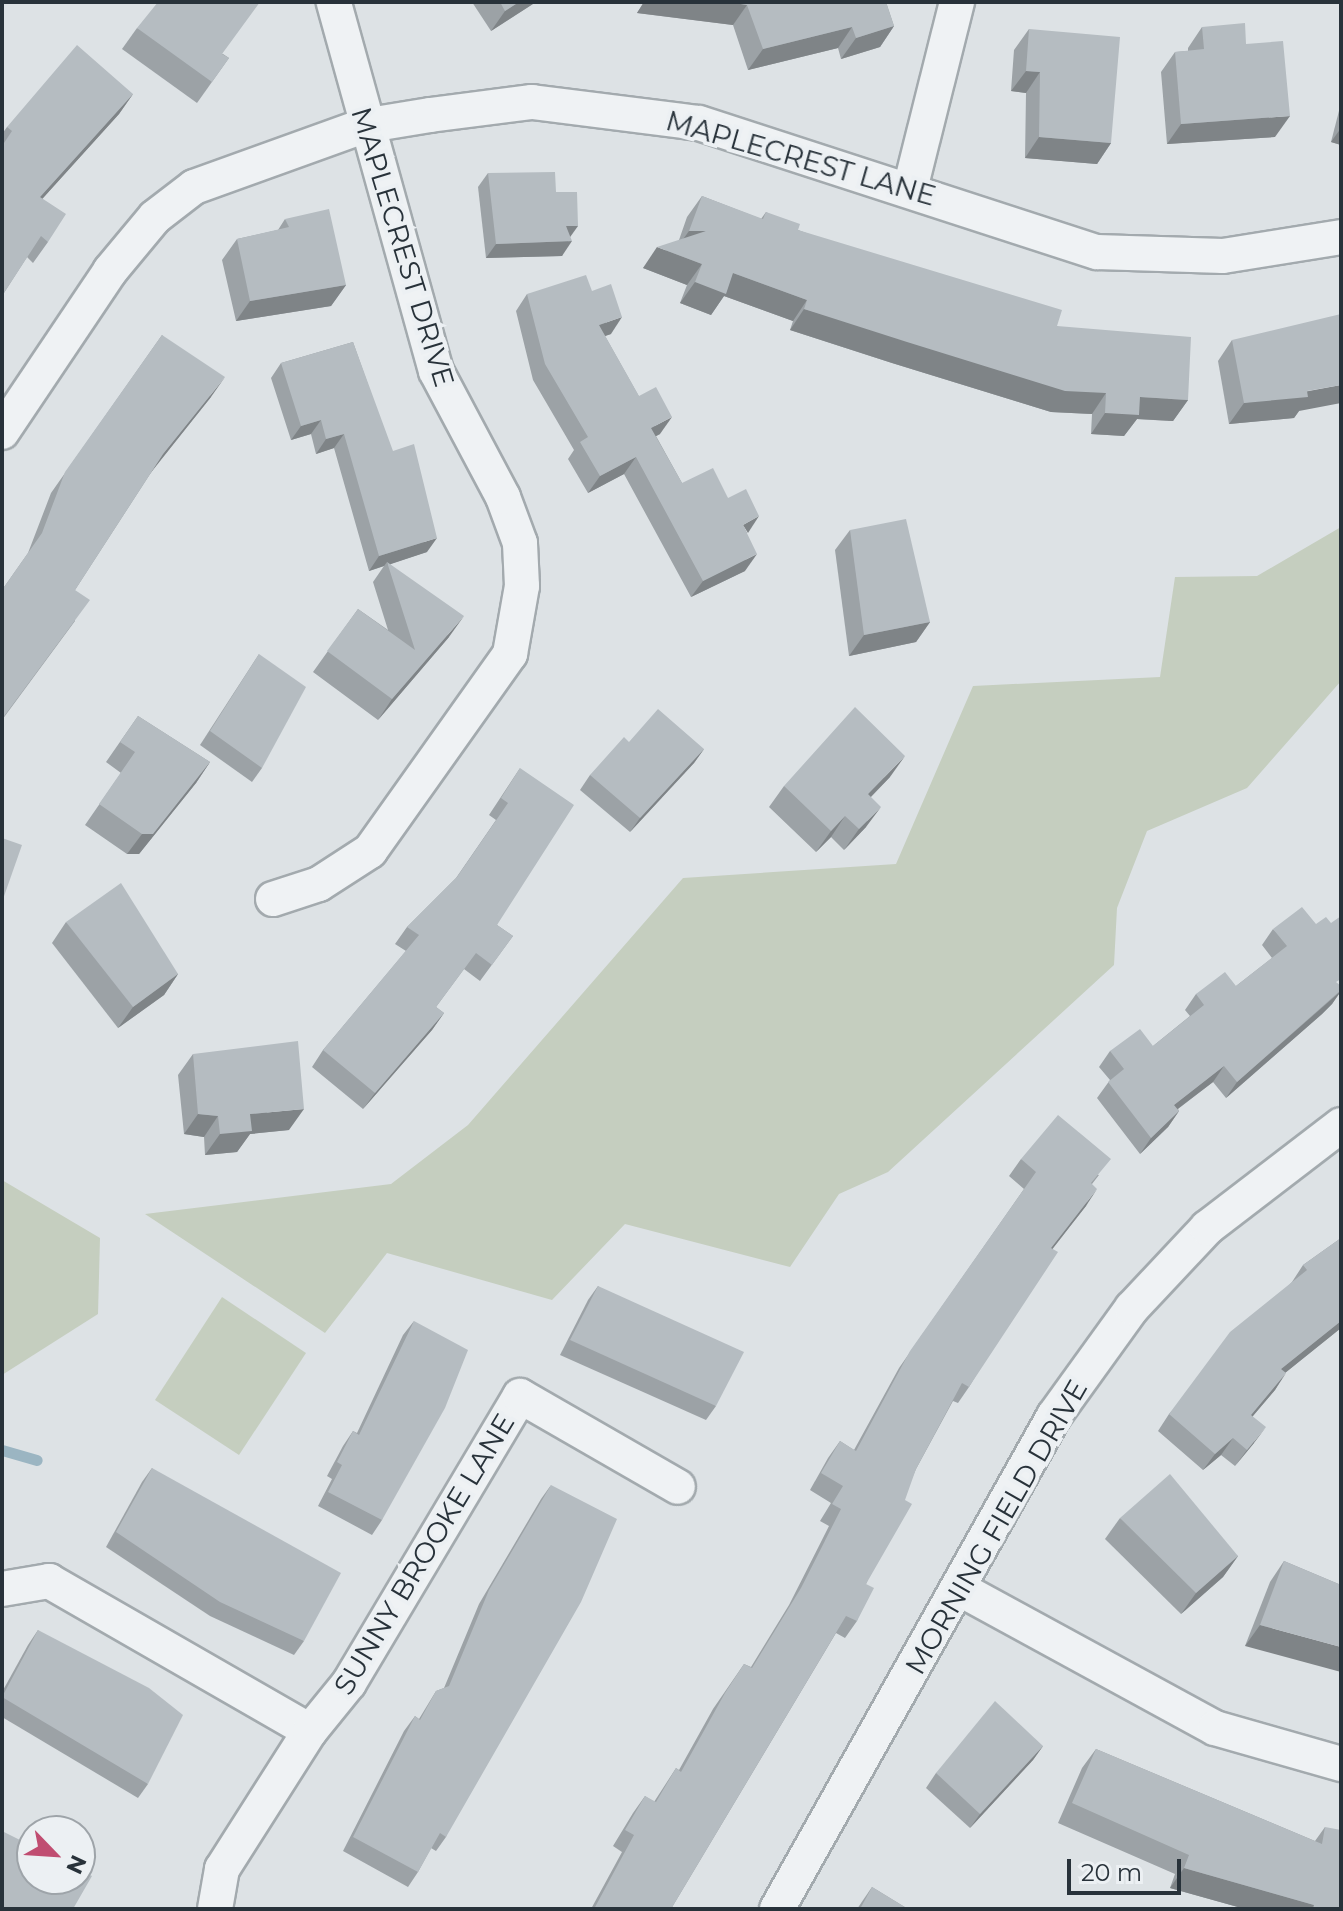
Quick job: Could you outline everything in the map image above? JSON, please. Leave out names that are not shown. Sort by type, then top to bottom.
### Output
[{"type":"street","name":"MAPLECREST DRIVE","points":[[273,899],[319,884],[370,851],[465,725],[510,654],[518,623],[520,543],[436,371],[363,126],[334,2]]},
{"type":"street","points":[[910,189],[957,2]]},
{"type":"street","name":"MAPLECREST LANE","points":[[2,432],[155,217],[194,187],[363,126],[532,102],[601,105],[699,123],[1097,252],[1142,257],[1223,256],[1341,237]]},
{"type":"street","name":"MORNING FIELD DRIVE","points":[[777,1909],[960,1589],[1054,1416],[1132,1308],[1207,1228],[1341,1125]]},
{"type":"street","name":"SUNNY BROOKE LANE","points":[[215,1909],[222,1869],[310,1731],[349,1683],[520,1396],[678,1487]]},
{"type":"street","points":[[2,1589],[49,1581],[310,1731]]},
{"type":"street","points":[[960,1589],[1215,1728],[1341,1764]]},
{"type":"green space","points":[[1341,527],[1341,681],[1247,788],[1147,831],[1117,908],[1114,965],[888,1172],[839,1194],[790,1267],[625,1224],[552,1300],[387,1253],[325,1333],[145,1214],[391,1184],[468,1125],[683,878],[896,864],[973,686],[1160,677],[1175,577],[1257,576]]},
{"type":"green space","points":[[2,1180],[100,1238],[98,1314],[2,1375]]},
{"type":"green space","points":[[222,1297],[306,1353],[239,1455],[155,1400]]},
{"type":"building","points":[[158,2],[260,2],[222,54],[229,58],[212,82],[137,28]]},
{"type":"building","points":[[500,2],[519,2],[505,11]]},
{"type":"building","points":[[728,2],[886,2],[894,26],[856,38],[852,27],[763,49],[747,5]]},
{"type":"building","points":[[1245,23],[1246,44],[1283,41],[1290,116],[1181,124],[1175,52],[1204,49],[1202,27]]},
{"type":"building","points":[[1029,29],[1120,37],[1111,143],[1039,137],[1040,72],[1026,71]]},
{"type":"building","points":[[77,45],[133,94],[40,197],[66,214],[48,242],[41,236],[2,296],[2,146],[12,131],[7,127]]},
{"type":"building","points":[[555,172],[556,192],[577,192],[578,226],[566,226],[572,241],[496,244],[488,173]]},
{"type":"building","points":[[702,196],[763,219],[766,212],[800,224],[798,230],[1062,310],[1057,326],[1191,337],[1188,400],[1140,397],[1139,415],[1105,413],[1106,393],[1065,391],[804,309],[807,300],[733,273],[726,294],[695,282],[702,264],[657,247],[706,231],[689,231]]},
{"type":"building","points":[[329,209],[346,285],[250,301],[237,239],[289,227],[285,219]]},
{"type":"building","points":[[586,275],[592,291],[611,284],[622,317],[599,325],[639,396],[656,387],[672,417],[651,428],[682,483],[713,468],[728,498],[746,489],[759,516],[743,525],[757,554],[703,581],[636,457],[600,476],[580,442],[588,437],[545,364],[527,294]]},
{"type":"building","points":[[1341,314],[1341,385],[1307,391],[1308,397],[1244,403],[1232,340]]},
{"type":"building","points":[[162,335],[225,377],[163,454],[75,590],[90,600],[2,719],[2,590],[42,533],[65,472]]},
{"type":"building","points":[[353,342],[393,451],[414,444],[437,538],[379,556],[344,434],[326,439],[321,420],[301,426],[281,363]]},
{"type":"building","points":[[906,519],[930,622],[864,635],[850,530]]},
{"type":"building","points":[[387,562],[464,616],[392,699],[327,651],[358,609],[415,650]]},
{"type":"building","points":[[259,654],[306,687],[262,768],[210,731]]},
{"type":"building","points":[[855,707],[905,756],[868,794],[881,807],[859,829],[845,816],[831,831],[784,786]]},
{"type":"building","points":[[658,709],[704,749],[640,818],[590,775],[624,737],[629,742]]},
{"type":"building","points":[[138,716],[210,762],[153,834],[142,834],[99,804],[135,752],[120,742]]},
{"type":"building","points":[[520,768],[574,805],[497,925],[513,936],[492,965],[476,953],[436,1007],[444,1013],[375,1093],[323,1050],[419,935],[407,927],[457,877],[508,803],[501,798]]},
{"type":"building","points":[[2,838],[22,845],[2,902]]},
{"type":"building","points":[[121,883],[178,974],[133,1007],[66,922]]},
{"type":"building","points":[[1302,907],[1316,924],[1326,917],[1331,923],[1341,916],[1341,979],[1336,982],[1341,990],[1237,1082],[1224,1066],[1174,1105],[1179,1111],[1151,1138],[1108,1082],[1124,1069],[1110,1051],[1140,1029],[1153,1046],[1204,1005],[1196,994],[1225,972],[1236,986],[1287,946],[1273,929]]},
{"type":"building","points":[[298,1041],[304,1109],[250,1114],[252,1131],[220,1134],[218,1116],[198,1114],[193,1054]]},
{"type":"building","points":[[1058,1115],[1111,1159],[1091,1183],[1097,1189],[1051,1248],[1058,1252],[969,1387],[962,1383],[916,1469],[905,1500],[912,1504],[866,1584],[874,1588],[857,1621],[846,1616],[671,1909],[594,1909],[634,1835],[625,1830],[645,1796],[656,1802],[676,1768],[681,1772],[725,1693],[744,1664],[752,1668],[801,1588],[841,1509],[832,1504],[843,1486],[821,1473],[840,1441],[856,1451],[910,1351],[1036,1172],[1021,1159]]},
{"type":"building","points":[[1341,1238],[1341,1321],[1281,1369],[1286,1373],[1251,1415],[1266,1427],[1247,1450],[1233,1438],[1215,1454],[1169,1414],[1230,1332],[1307,1270],[1303,1265]]},
{"type":"building","points":[[598,1286],[744,1352],[716,1406],[570,1340]]},
{"type":"building","points":[[414,1321],[468,1350],[445,1408],[382,1520],[328,1492],[342,1465],[337,1462],[353,1431],[359,1435]]},
{"type":"building","points":[[152,1468],[341,1573],[304,1641],[220,1602],[116,1532]]},
{"type":"building","points":[[1170,1474],[1238,1556],[1196,1593],[1120,1518]]},
{"type":"building","points":[[551,1485],[617,1519],[581,1602],[446,1837],[440,1833],[418,1872],[353,1837],[415,1716],[420,1720],[436,1691],[449,1686],[489,1590]]},
{"type":"building","points":[[1284,1561],[1341,1585],[1341,1647],[1260,1625]]},
{"type":"building","points":[[38,1630],[149,1688],[183,1715],[148,1784],[2,1697]]},
{"type":"building","points":[[995,1701],[1043,1746],[980,1814],[936,1773]]},
{"type":"building","points":[[1096,1749],[1322,1844],[1325,1827],[1341,1830],[1341,1909],[1314,1909],[1314,1905],[1184,1868],[1189,1855],[1072,1803]]},
{"type":"building","points":[[2,1831],[16,1838],[16,1895],[81,1895],[73,1909],[2,1909]]},
{"type":"building","points":[[872,1887],[908,1909],[860,1909]]},
{"type":"waterway","points":[[2,1450],[37,1460]]}]
